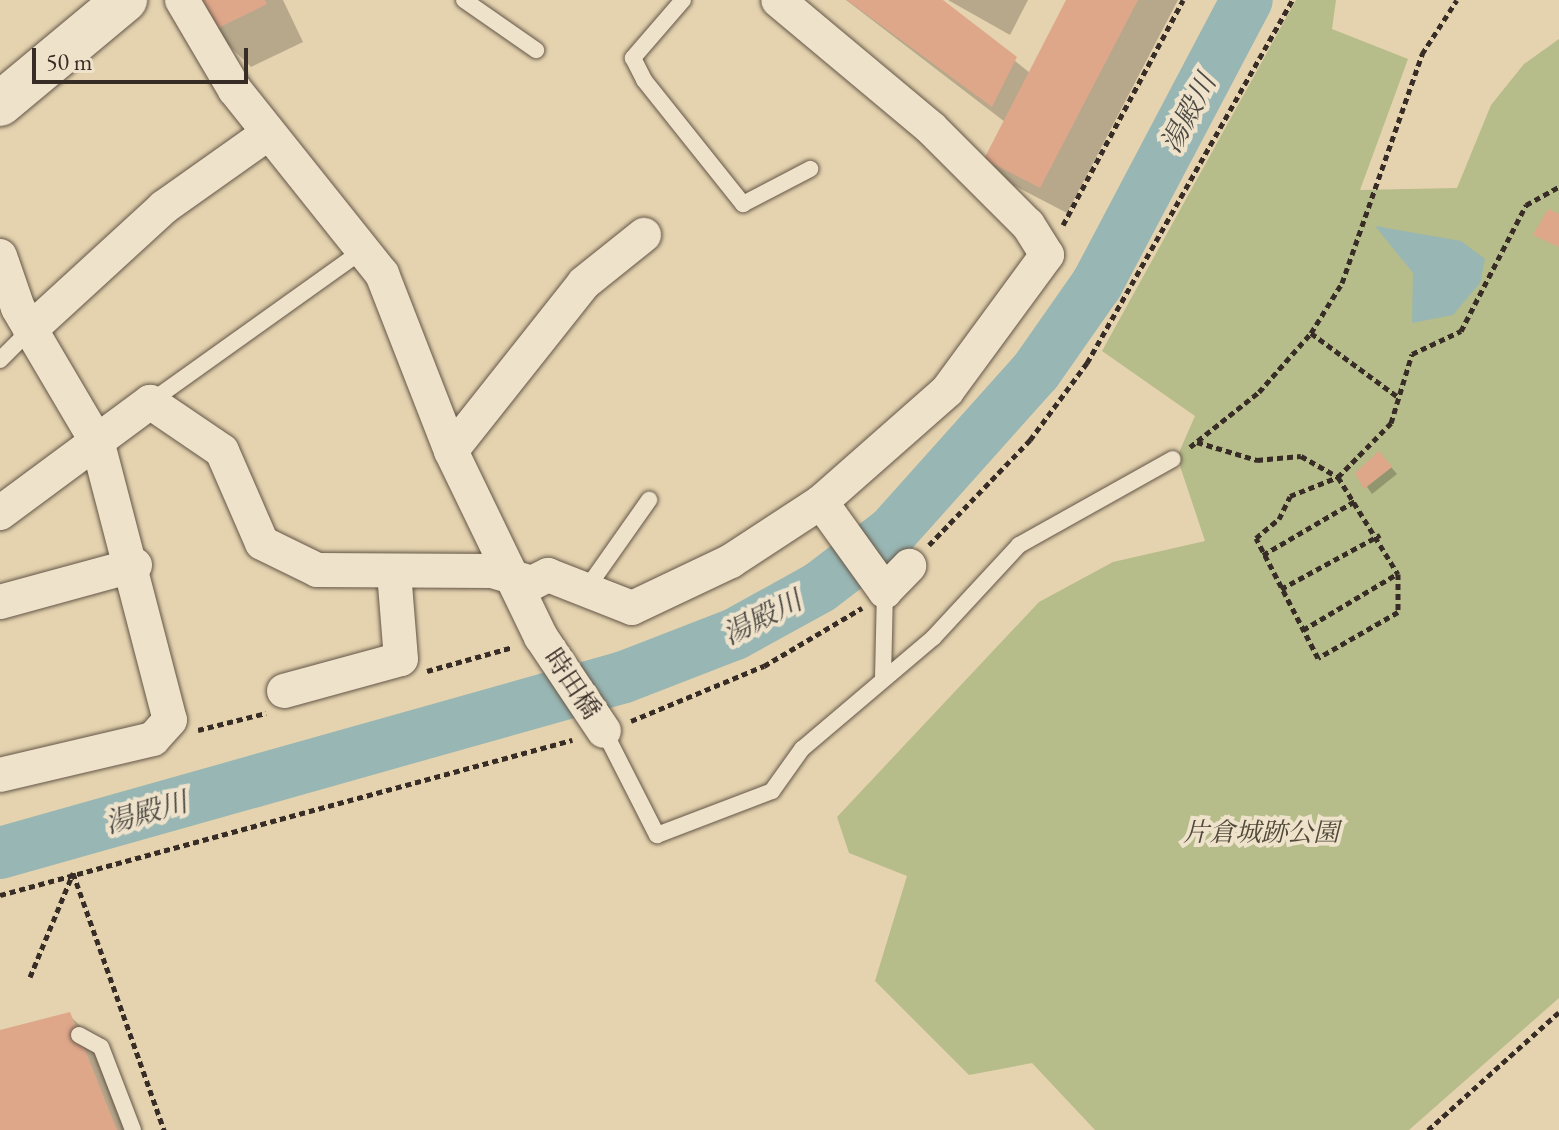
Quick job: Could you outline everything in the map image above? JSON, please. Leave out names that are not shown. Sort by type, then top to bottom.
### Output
[{"type":"main road","points":[[0,104],[125,0]]},
{"type":"street","name":"時田橋","points":[[182,0],[212,59],[267,134],[366,248],[451,451],[543,640],[602,728]]},
{"type":"street","points":[[0,513],[98,444],[150,402],[222,451],[250,523],[278,556],[317,570],[513,577],[532,583],[548,575],[632,608],[731,561],[824,506],[947,391],[1047,255],[1028,225],[931,128],[778,0]]},
{"type":"street","points":[[30,330],[164,207],[267,134]]},
{"type":"street","points":[[451,451],[584,283],[644,235]]},
{"type":"street","points":[[0,256],[30,330],[98,444],[135,565],[170,720],[153,739],[0,775]]},
{"type":"street","points":[[824,506],[892,580]]},
{"type":"street","points":[[0,602],[135,565]]},
{"type":"street","points":[[284,691],[401,659],[394,572]]},
{"type":"lane","points":[[464,0],[536,50]]},
{"type":"lane","points":[[683,0],[633,58],[644,80],[743,204],[810,169]]},
{"type":"lane","points":[[150,402],[366,248]]},
{"type":"lane","points":[[0,360],[30,330]]},
{"type":"lane","points":[[602,728],[651,828],[669,835],[772,791],[802,749],[883,678],[1046,524],[1173,459]]},
{"type":"lane","points":[[587,588],[649,500]]},
{"type":"lane","points":[[883,678],[892,580]]},
{"type":"lane","points":[[79,1035],[101,1047],[133,1130]]},
{"type":"path","points":[[1047,255],[1183,0]]},
{"type":"path","points":[[0,895],[602,728],[764,666],[836,629],[892,580],[1030,440],[1087,363],[1292,0]]},
{"type":"path","points":[[1173,459],[1259,392],[1311,333],[1342,283],[1422,54],[1457,0]]},
{"type":"path","points":[[1197,442],[1257,460],[1301,456],[1338,477],[1380,535],[1398,574],[1398,612],[1318,658],[1256,538],[1279,519],[1290,496],[1338,477],[1391,423],[1412,354],[1461,331],[1526,205],[1559,187]]},
{"type":"path","points":[[1311,333],[1398,397]]},
{"type":"path","points":[[1263,555],[1355,501]]},
{"type":"path","points":[[1281,589],[1380,535]]},
{"type":"path","points":[[1302,630],[1398,574]]},
{"type":"path","points":[[30,977],[73,873]]},
{"type":"path","points":[[73,873],[164,1130]]},
{"type":"path","points":[[1428,1130],[1559,1012]]},
{"type":"green space","name":"片倉城跡公園","points":[[1296,0],[1336,0],[1332,29],[1408,59],[1360,190],[1457,188],[1491,105],[1524,64],[1559,39],[1559,998],[1409,1130],[1095,1130],[1032,1063],[969,1075],[875,981],[907,876],[849,853],[837,817],[1039,602],[1113,562],[1205,541],[1177,457],[1195,416],[1102,351]]},
{"type":"water","points":[[1375,226],[1461,241],[1485,259],[1480,283],[1453,315],[1412,323],[1413,273]]},
{"type":"building","points":[[197,0],[265,0],[267,4],[212,31]]},
{"type":"building","points":[[847,0],[943,0],[1017,57],[992,107]]},
{"type":"building","points":[[1066,0],[1138,0],[1040,188],[984,159]]},
{"type":"building","points":[[1548,209],[1559,214],[1559,247],[1533,235]]},
{"type":"building","points":[[1379,451],[1392,467],[1364,489],[1355,473]]},
{"type":"building","points":[[70,1012],[117,1130],[0,1130],[0,1030]]},
{"type":"waterway","name":"湯殿川","points":[[0,853],[624,677],[735,634],[820,587],[892,532],[1036,371],[1097,284],[1247,0]]}]
